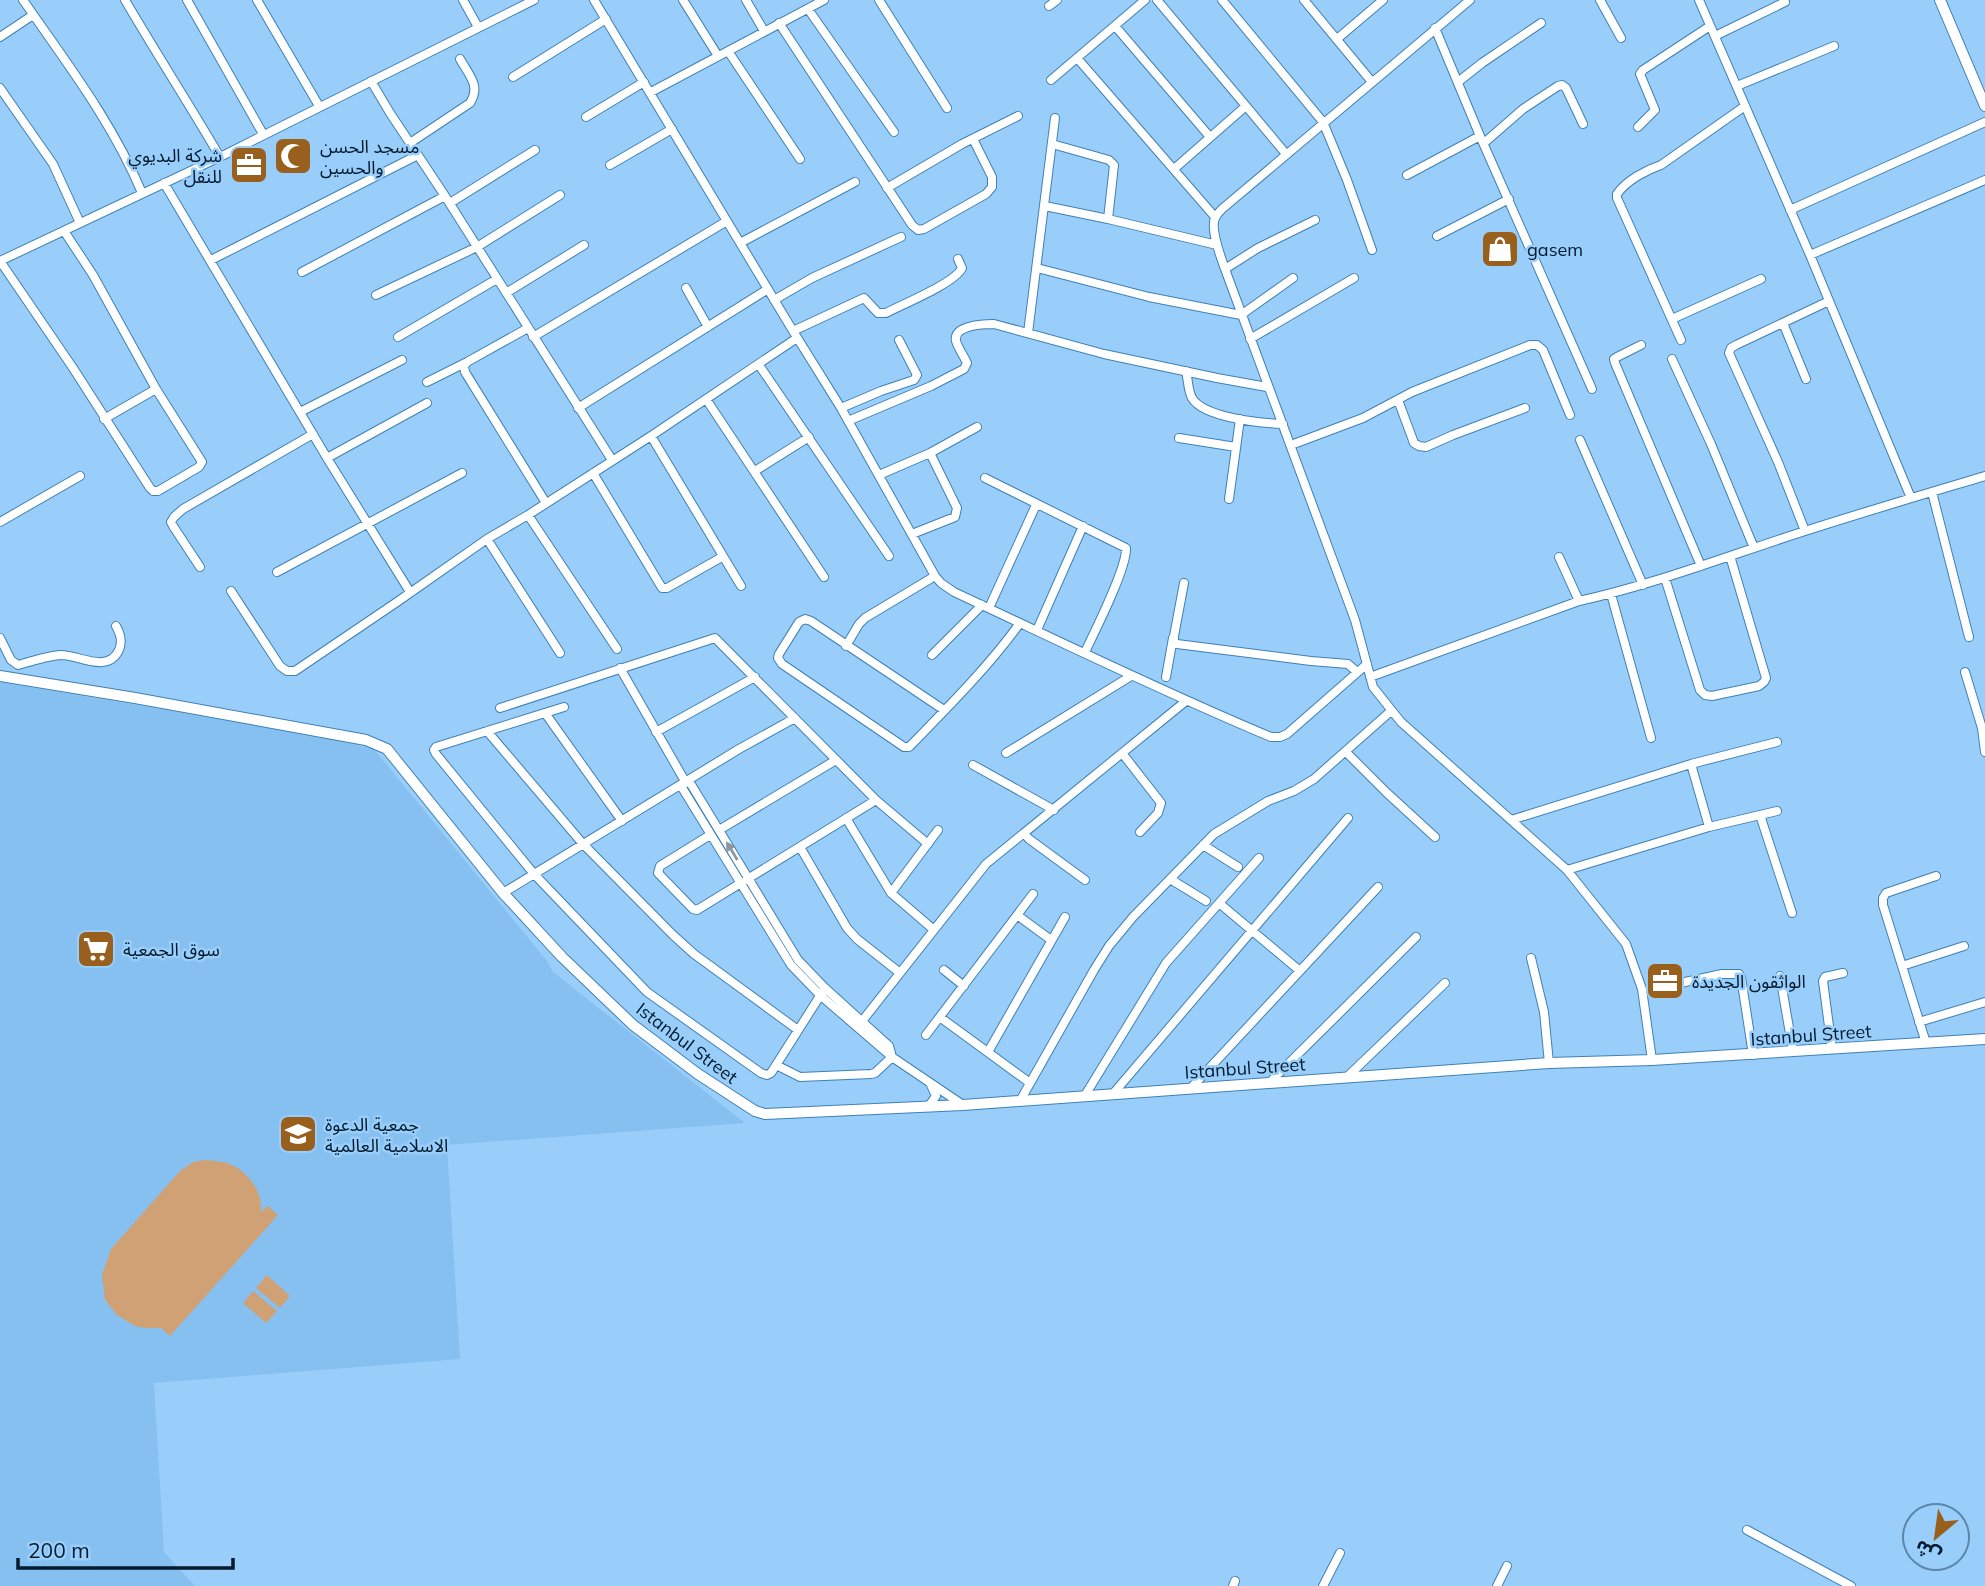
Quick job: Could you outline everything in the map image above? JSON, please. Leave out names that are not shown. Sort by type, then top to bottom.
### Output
[{"type":"street","points":[[23,0],[98,110],[129,161],[142,193]]},
{"type":"street","points":[[125,0],[220,157]]},
{"type":"street","points":[[187,0],[263,134]]},
{"type":"street","points":[[257,0],[319,106]]},
{"type":"street","points":[[463,0],[478,27]]},
{"type":"street","points":[[64,231],[93,275],[156,389],[202,462],[199,467],[158,491],[150,488],[0,261],[220,157],[534,0]]},
{"type":"street","points":[[594,0],[841,408],[934,576],[954,592],[1131,676],[1270,737],[1280,737],[1287,733],[1367,664]]},
{"type":"street","points":[[683,0],[718,57]]},
{"type":"street","points":[[746,0],[765,31]]},
{"type":"street","points":[[651,92],[810,5],[824,0]]},
{"type":"street","points":[[878,0],[947,108]]},
{"type":"street","points":[[1051,80],[1145,0]]},
{"type":"street","points":[[1157,0],[1286,154]]},
{"type":"street","points":[[1222,0],[1323,122],[1372,250]]},
{"type":"street","points":[[1304,0],[1372,82]]},
{"type":"street","points":[[1337,39],[1383,0]]},
{"type":"street","points":[[1470,0],[1222,209],[1213,223],[1224,269],[1355,620],[1373,687],[1401,722],[1567,870],[1614,928],[1631,953],[1645,1002],[1652,1060]]},
{"type":"street","points":[[1600,0],[1620,38]]},
{"type":"street","points":[[1699,0],[1810,254],[1911,498]]},
{"type":"street","points":[[1940,0],[1985,106]]},
{"type":"street","points":[[1715,36],[1785,2]]},
{"type":"street","points":[[810,5],[894,132]]},
{"type":"street","points":[[0,37],[33,15]]},
{"type":"street","points":[[513,77],[606,19]]},
{"type":"street","points":[[779,23],[887,188],[918,230],[986,194],[992,187],[992,177],[973,139]]},
{"type":"street","points":[[1458,82],[1541,23]]},
{"type":"street","points":[[1115,26],[1210,137]]},
{"type":"street","points":[[1638,127],[1655,110],[1640,74],[1710,26]]},
{"type":"street","points":[[1435,28],[1592,389]]},
{"type":"street","points":[[1737,86],[1834,46]]},
{"type":"street","points":[[728,51],[800,159]]},
{"type":"street","points":[[1077,58],[1215,217]]},
{"type":"street","points":[[410,143],[470,103],[475,95],[475,87],[460,59]]},
{"type":"street","points":[[371,81],[612,460]]},
{"type":"street","points":[[586,117],[645,82]]},
{"type":"street","points":[[1407,175],[1482,139],[1558,86],[1566,88],[1583,124]]},
{"type":"street","points":[[0,88],[53,164],[80,223]]},
{"type":"street","points":[[1174,169],[1246,106]]},
{"type":"street","points":[[1681,340],[1617,194],[1626,184],[1649,169],[1661,165],[1745,106]]},
{"type":"street","points":[[887,188],[1018,116]]},
{"type":"street","points":[[1028,333],[1055,118]]},
{"type":"street","points":[[1790,210],[1985,122]]},
{"type":"street","points":[[610,165],[672,129]]},
{"type":"street","points":[[1052,144],[1109,160],[1115,165],[1108,219]]},
{"type":"street","points":[[302,272],[447,200],[535,150]]},
{"type":"street","points":[[211,260],[418,155]]},
{"type":"street","points":[[1810,254],[1985,180]]},
{"type":"street","points":[[740,243],[855,182]]},
{"type":"street","points":[[164,183],[410,592]]},
{"type":"street","points":[[376,295],[477,247],[559,195]]},
{"type":"street","points":[[1437,236],[1509,199]]},
{"type":"street","points":[[1045,206],[1217,245]]},
{"type":"street","points":[[1224,269],[1315,220]]},
{"type":"street","points":[[533,337],[727,221]]},
{"type":"street","points":[[774,300],[812,278],[901,237]]},
{"type":"street","points":[[506,293],[584,245]]},
{"type":"street","points":[[231,591],[280,666],[287,671],[295,671],[487,539],[759,365],[795,335],[864,298],[878,313],[886,313],[960,273],[962,268],[958,259]]},
{"type":"street","points":[[1037,268],[1149,296],[1241,315],[1293,278]]},
{"type":"street","points":[[1250,339],[1354,278]]},
{"type":"street","points":[[398,337],[497,279]]},
{"type":"street","points":[[1672,319],[1761,279]]},
{"type":"street","points":[[686,288],[708,327]]},
{"type":"street","points":[[578,408],[768,289]]},
{"type":"street","points":[[1805,531],[1778,462],[1729,353],[1736,345],[1829,301]]},
{"type":"street","points":[[1783,323],[1805,379]]},
{"type":"street","points":[[848,421],[932,386],[964,369],[967,363],[956,342],[956,336],[958,332],[978,324],[994,324],[1104,355],[1267,387]]},
{"type":"street","points":[[427,382],[528,328]]},
{"type":"street","points":[[841,408],[914,380],[916,369],[899,340]]},
{"type":"street","points":[[1291,445],[1363,418],[1433,384],[1530,345],[1537,345],[1544,351],[1570,415]]},
{"type":"street","points":[[1642,345],[1617,356],[1615,363],[1701,566]]},
{"type":"street","points":[[1672,359],[1754,548]]},
{"type":"street","points":[[300,412],[402,360]]},
{"type":"street","points":[[467,362],[464,366],[465,372],[546,503]]},
{"type":"street","points":[[759,365],[888,556]]},
{"type":"street","points":[[1186,371],[1191,397],[1200,407],[1240,419],[1283,424]]},
{"type":"street","points":[[104,419],[156,389]]},
{"type":"street","points":[[706,399],[824,577]]},
{"type":"street","points":[[1398,400],[1415,443],[1426,447],[1525,408]]},
{"type":"street","points":[[327,458],[427,403]]},
{"type":"street","points":[[1229,499],[1240,419]]},
{"type":"street","points":[[879,475],[930,453],[977,427]]},
{"type":"street","points":[[200,567],[173,526],[174,517],[183,509],[313,434]]},
{"type":"street","points":[[651,436],[741,586]]},
{"type":"street","points":[[755,471],[809,437]]},
{"type":"street","points":[[1179,438],[1236,447]]},
{"type":"street","points":[[1580,440],[1643,585]]},
{"type":"street","points":[[912,534],[955,517],[957,508],[930,453]]},
{"type":"street","points":[[593,472],[662,588],[671,586],[722,557]]},
{"type":"street","points":[[277,572],[462,473]]},
{"type":"street","points":[[0,522],[80,476]]},
{"type":"street","points":[[1370,677],[1579,601],[1643,585],[1805,531],[1985,476]]},
{"type":"street","points":[[985,478],[1036,505],[1124,545],[1127,552],[1085,652]]},
{"type":"street","points":[[1932,492],[1969,637]]},
{"type":"street","points":[[932,655],[986,606],[1036,505]]},
{"type":"street","points":[[528,515],[617,649]]},
{"type":"street","points":[[1037,630],[1083,526]]},
{"type":"street","points":[[487,539],[560,653]]},
{"type":"street","points":[[1665,578],[1700,690],[1705,695],[1712,696],[1759,686],[1766,678],[1730,556]]},
{"type":"street","points":[[1559,557],[1579,601]]},
{"type":"street","points":[[846,646],[865,618],[934,576]]},
{"type":"street","points":[[1166,677],[1184,583]]},
{"type":"street","points":[[1611,594],[1651,738]]},
{"type":"street","points":[[944,710],[811,621],[799,621],[779,654],[778,659],[782,664],[904,747],[909,747],[944,710],[1010,638],[1020,623]]},
{"type":"street","points":[[0,638],[11,660],[18,665],[60,655],[105,662],[114,657],[121,645],[116,626]]},
{"type":"street","points":[[1174,636],[1174,641],[1180,645],[1348,664],[1357,671]]},
{"type":"street","points":[[500,708],[715,638],[876,800],[928,844]]},
{"type":"street","points":[[620,668],[685,783],[710,835],[744,881]]},
{"type":"street","points":[[1965,672],[1984,728],[1985,752]]},
{"type":"street","name":"Istanbul Street","points":[[0,676],[366,740],[387,749],[503,893],[562,957],[633,1025],[698,1073],[765,1115],[1084,1097],[1549,1063],[1753,1055],[1985,1039]]},
{"type":"street","points":[[1006,753],[1131,676]]},
{"type":"street","points":[[656,732],[755,677]]},
{"type":"street","points":[[860,1025],[985,864],[1186,701]]},
{"type":"street","points":[[564,707],[436,747],[436,754],[534,874],[647,992],[761,1073],[771,1073],[822,991]]},
{"type":"street","points":[[1020,1101],[1110,946],[1133,917],[1214,834],[1268,801],[1294,791],[1314,779],[1391,711]]},
{"type":"street","points":[[545,713],[622,821]]},
{"type":"street","points":[[503,893],[739,749],[795,718]]},
{"type":"street","points":[[487,731],[583,844],[694,954],[798,1030]]},
{"type":"street","points":[[1511,820],[1691,764],[1777,742]]},
{"type":"street","points":[[1346,752],[1435,838]]},
{"type":"street","points":[[1122,753],[1161,803],[1158,813],[1140,832]]},
{"type":"street","points":[[719,830],[836,760]]},
{"type":"street","points":[[1691,764],[1709,827]]},
{"type":"street","points":[[973,765],[1054,810]]},
{"type":"street","points":[[685,783],[719,830],[791,965],[860,1025],[889,1046],[892,1057],[963,1105]]},
{"type":"street","points":[[710,835],[660,866],[658,873],[690,907],[697,910],[876,800]]},
{"type":"street","points":[[1567,870],[1709,827],[1777,811]]},
{"type":"street","points":[[1759,815],[1792,913]]},
{"type":"street","points":[[846,818],[891,893],[934,930]]},
{"type":"street","points":[[1112,1095],[1348,818]]},
{"type":"street","points":[[891,893],[937,830]]},
{"type":"street","points":[[1024,833],[1085,880]]},
{"type":"street","points":[[1203,845],[1238,867]]},
{"type":"street","points":[[800,847],[847,928],[900,973]]},
{"type":"street","points":[[1084,1097],[1166,963],[1259,858]]},
{"type":"street","points":[[1926,1044],[1884,898],[1886,893],[1936,876]]},
{"type":"street","points":[[1170,879],[1206,901]]},
{"type":"street","points":[[1191,1088],[1378,887]]},
{"type":"street","points":[[926,1035],[1033,894]]},
{"type":"street","points":[[1219,903],[1300,971]]},
{"type":"street","points":[[1017,915],[1051,940]]},
{"type":"street","points":[[988,1052],[1065,916]]},
{"type":"street","points":[[1270,1082],[1416,937]]},
{"type":"street","points":[[1902,966],[1965,946]]},
{"type":"street","points":[[1531,958],[1544,1012],[1549,1063]]},
{"type":"street","points":[[944,970],[964,986]]},
{"type":"street","points":[[1832,1049],[1823,981],[1825,977],[1843,973]]},
{"type":"street","points":[[1676,984],[1722,974],[1739,974],[1753,1055]]},
{"type":"street","points":[[1780,976],[1793,1051]]},
{"type":"street","points":[[1347,1077],[1445,983]]},
{"type":"street","points":[[1919,1022],[1985,1002]]},
{"type":"street","points":[[941,1017],[1030,1083]]},
{"type":"street","points":[[776,1065],[800,1077],[871,1074],[892,1057]]},
{"type":"street","points":[[928,1107],[936,1096],[931,1085]]},
{"type":"street","points":[[1747,1530],[1851,1586]]},
{"type":"street","points":[[1323,1586],[1339,1553]]},
{"type":"street","points":[[1497,1586],[1507,1566]]},
{"type":"shaded area","name":"جمعية الدعوة الاسلامية العالمية","points":[[0,682],[308,734],[374,749],[547,961],[553,972],[745,1123],[447,1145],[460,1359],[154,1383],[164,1552],[195,1586],[0,1586]]},
{"type":"shaded area","points":[[204,1160],[227,1163],[241,1171],[256,1189],[261,1212],[268,1206],[278,1215],[170,1336],[161,1328],[135,1326],[117,1315],[105,1300],[102,1275],[111,1249],[180,1171],[193,1162]]},
{"type":"shaded area","points":[[267,1275],[290,1296],[280,1308],[256,1288]]},
{"type":"shaded area","points":[[253,1291],[277,1311],[266,1323],[243,1303]]},
{"type":"place","name":"مسجد الحسن والحسين","points":[[293,156]]},
{"type":"place","name":"شركة البديوي للنقل","points":[[249,165]]},
{"type":"place","name":"gasem","points":[[1500,249]]},
{"type":"place","name":"سوق الجمعية","points":[[96,949]]},
{"type":"place","name":"الواثقون الجديدة","points":[[1665,981]]},
{"type":"place","name":"جمعية الدعوة الاسلامية العالمية","points":[[298,1134]]}]
